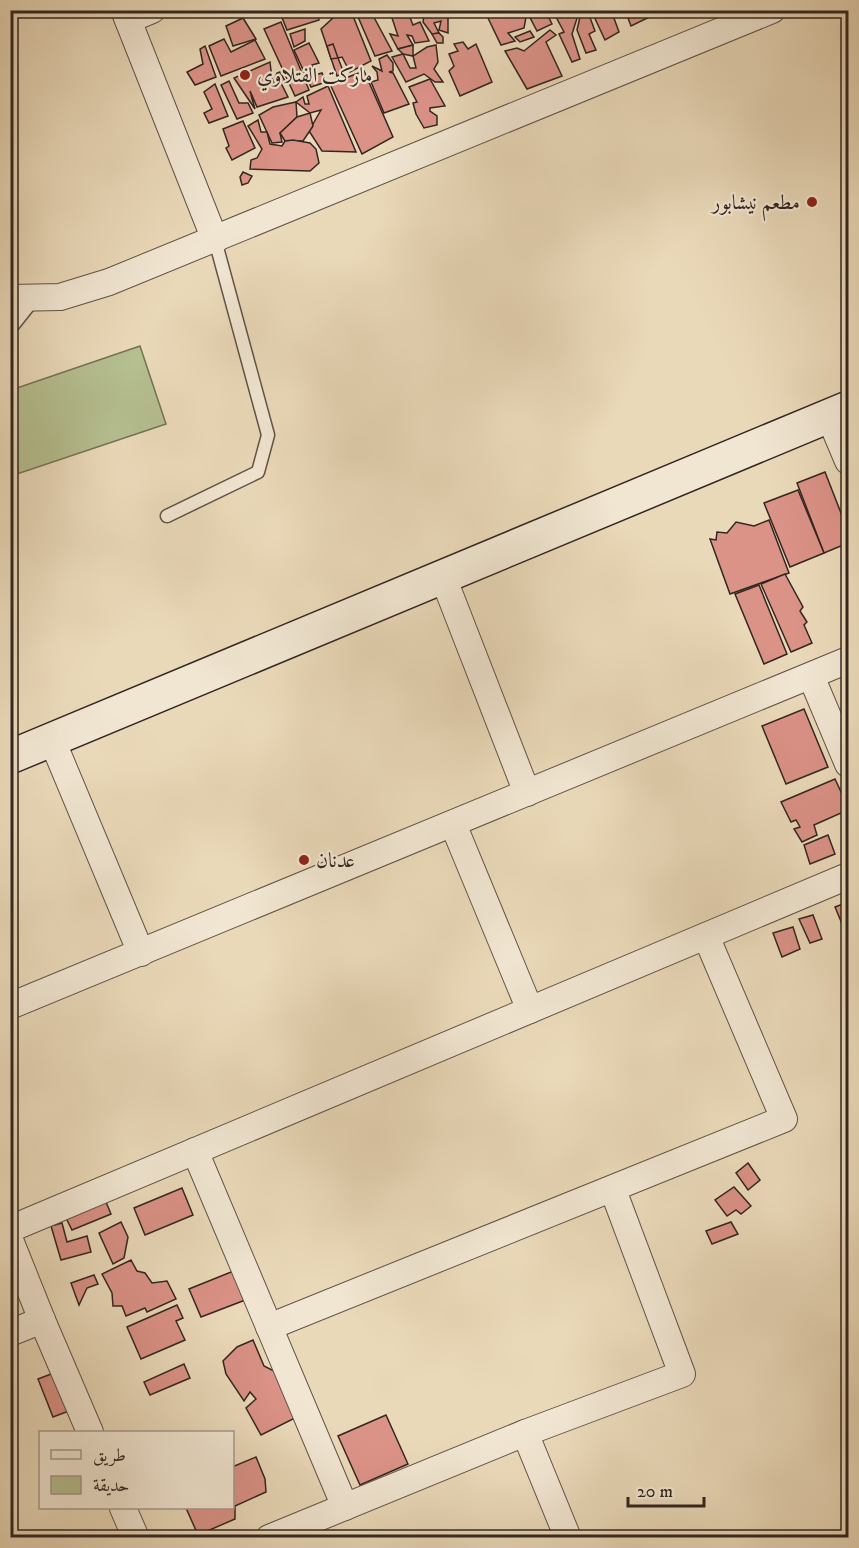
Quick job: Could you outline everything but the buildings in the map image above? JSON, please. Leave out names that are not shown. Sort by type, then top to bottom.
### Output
[{"type":"street","points":[[152,10],[126,15],[215,240]]},
{"type":"street","points":[[22,299],[85,291],[215,240],[772,10]]},
{"type":"street","points":[[10,757],[839,412],[849,461]]},
{"type":"street","points":[[443,577],[526,794]]},
{"type":"street","points":[[10,1006],[849,660]]},
{"type":"street","points":[[811,676],[849,764]]},
{"type":"street","points":[[52,740],[141,953]]},
{"type":"street","points":[[453,824],[530,1010]]},
{"type":"street","points":[[10,1228],[849,876]]},
{"type":"street","points":[[269,1327],[784,1119],[706,936]]},
{"type":"street","points":[[195,1151],[345,1507]]},
{"type":"street","points":[[269,1538],[525,1433],[682,1374],[613,1190]]},
{"type":"street","points":[[10,1240],[90,1431]]},
{"type":"street","points":[[10,1333],[42,1320]]},
{"type":"street","points":[[525,1433],[568,1538]]},
{"type":"street","points":[[123,1509],[136,1538]]},
{"type":"lane","points":[[167,516],[258,472],[268,435],[215,240]]},
{"type":"lane","points":[[10,329],[22,299]]},
{"type":"green space","points":[[140,346],[166,424],[11,476],[11,390]]},
{"type":"place","name":"ماركت الفتلاوي","points":[[245,75]]},
{"type":"place","name":"مطعم نيشابور","points":[[812,202]]},
{"type":"place","name":"عدنان","points":[[304,860]]}]
